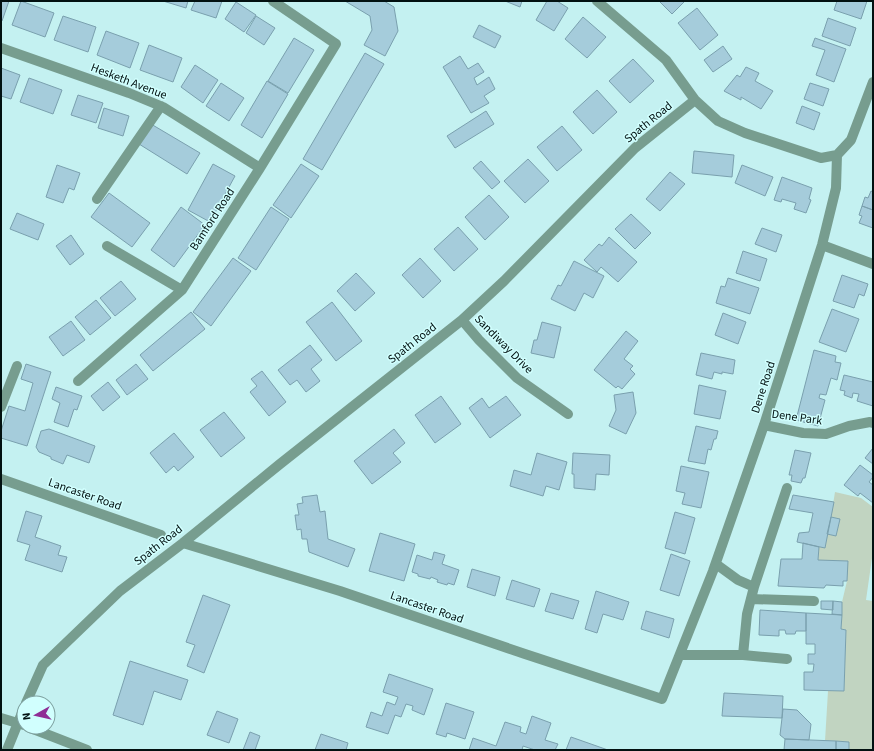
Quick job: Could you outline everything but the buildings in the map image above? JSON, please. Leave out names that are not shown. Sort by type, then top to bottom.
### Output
[{"type":"street","name":"Bamford Road","points":[[78,381],[182,290],[260,168],[336,44],[274,1]]},
{"type":"street","points":[[597,1],[666,60],[695,100],[718,121],[745,134],[820,158],[837,155],[851,140],[873,82]]},
{"type":"street","name":"Hesketh Avenue","points":[[1,48],[129,93],[160,106],[260,168]]},
{"type":"street","name":"Spath Road","points":[[30,695],[43,665],[120,591],[183,543],[462,320],[504,281],[636,148],[695,100]]},
{"type":"street","points":[[97,199],[160,106]]},
{"type":"street","name":"Dene Road","points":[[662,699],[716,564],[764,425],[822,245],[836,188],[837,155]]},
{"type":"street","points":[[822,245],[873,264]]},
{"type":"street","points":[[107,246],[182,290]]},
{"type":"street","name":"Sandiway Drive","points":[[462,320],[479,340],[517,378],[568,414]]},
{"type":"street","points":[[1,407],[17,366]]},
{"type":"street","name":"Dene Park","points":[[764,425],[803,433],[826,434],[849,426],[870,422],[873,423]]},
{"type":"street","name":"Lancaster Road","points":[[1,479],[161,535]]},
{"type":"street","points":[[743,655],[747,614],[754,587],[787,488]]},
{"type":"street","name":"Lancaster Road","points":[[183,543],[340,591],[662,699]]},
{"type":"street","points":[[716,564],[738,580],[754,587]]},
{"type":"street","points":[[751,599],[814,601]]},
{"type":"street","points":[[680,655],[743,655],[787,659]]},
{"type":"street","points":[[1,718],[16,722]]},
{"type":"street","points":[[7,750],[16,733]]},
{"type":"street","points":[[49,735],[87,750]]},
{"type":"green space","points":[[835,492],[861,498],[873,507],[873,551],[866,600],[873,601],[873,750],[849,750],[849,742],[825,741],[828,691],[844,691],[846,630],[841,629],[842,602],[847,581],[818,560],[819,547],[827,534],[836,536],[840,519],[831,517]]}]
